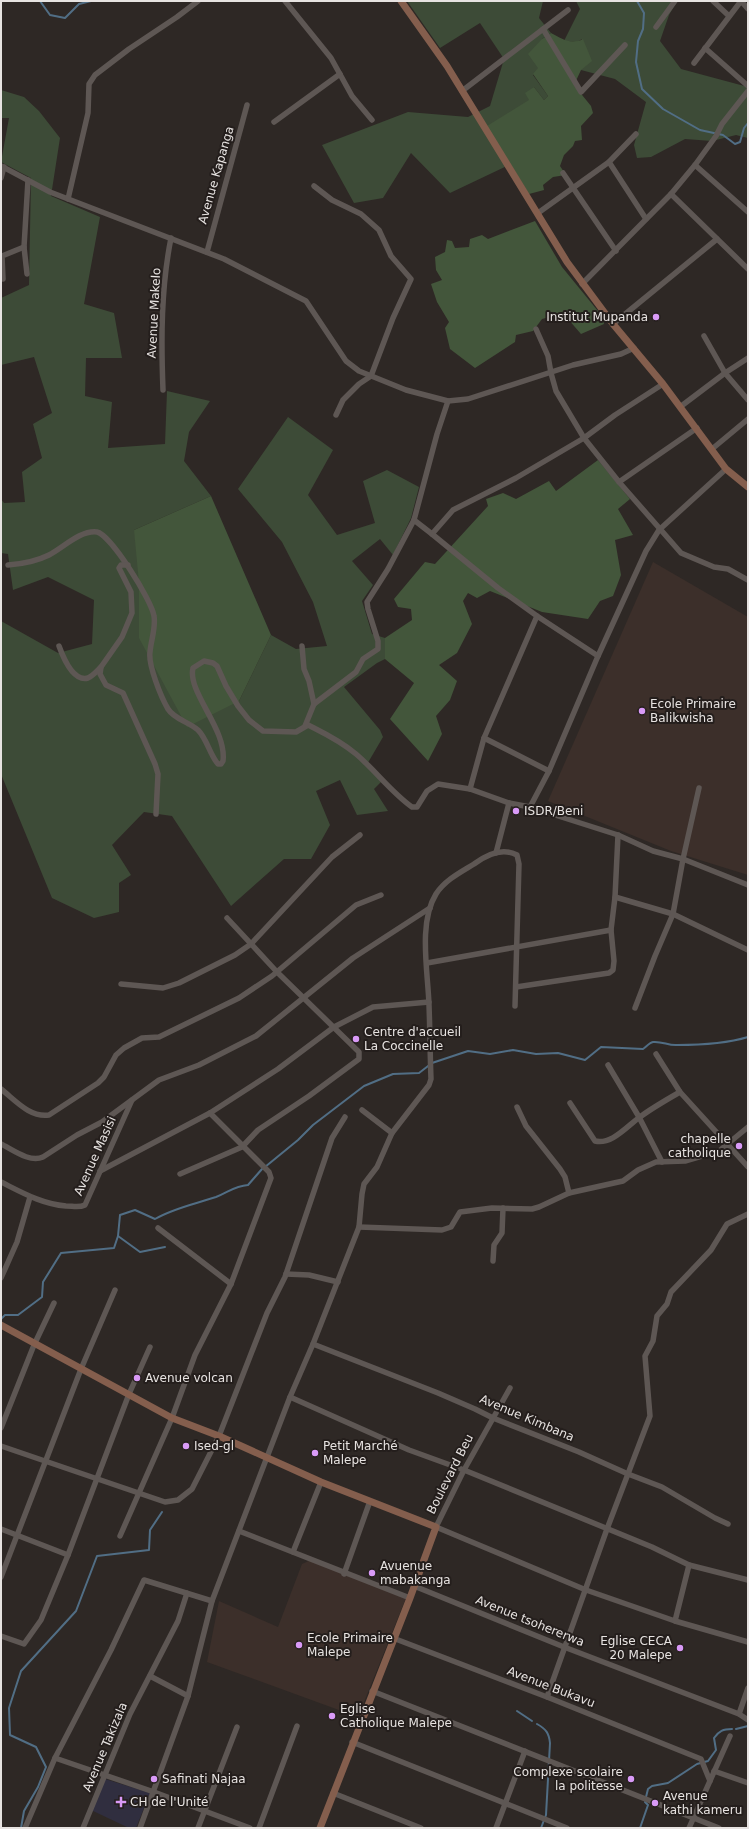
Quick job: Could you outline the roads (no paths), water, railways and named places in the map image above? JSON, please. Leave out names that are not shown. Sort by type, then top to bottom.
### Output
[{"type":"street","points":[[68,199],[88,113],[89,84],[94,75],[198,1]]},
{"type":"street","points":[[285,1],[331,58],[352,96],[372,120]]},
{"type":"street","points":[[401,1],[462,91],[582,284],[663,384],[726,469],[748,487]]},
{"type":"street","points":[[656,27],[675,1]]},
{"type":"street","points":[[713,1],[729,16]]},
{"type":"street","points":[[694,63],[741,1],[748,9]]},
{"type":"street","points":[[462,91],[568,10]]},
{"type":"street","points":[[543,29],[581,92],[625,45]]},
{"type":"street","points":[[705,48],[748,86]]},
{"type":"street","points":[[274,122],[340,74]]},
{"type":"street","points":[[582,284],[671,194],[695,165],[717,134],[722,124],[748,91]]},
{"type":"street","name":"Avenue Kapanga","points":[[207,252],[246,105]]},
{"type":"street","points":[[538,213],[609,162],[636,134]]},
{"type":"street","points":[[609,162],[646,219]]},
{"type":"street","points":[[695,165],[748,212]]},
{"type":"street","points":[[1,178],[2,167],[68,199],[224,259],[306,301],[346,362],[359,371],[406,390],[448,401],[468,399],[525,379],[621,354],[634,348]]},
{"type":"street","points":[[562,173],[616,251]]},
{"type":"street","points":[[27,274],[24,247],[28,180]]},
{"type":"street","points":[[314,186],[332,200],[360,214],[379,230],[391,256],[411,279],[393,318],[371,376],[359,384],[343,400],[336,415]]},
{"type":"street","points":[[671,194],[748,269]]},
{"type":"street","name":"Avenue Makelo","points":[[162,390],[161,330],[168,253],[171,238]]},
{"type":"street","points":[[613,324],[717,239]]},
{"type":"street","points":[[4,279],[2,256],[24,247]]},
{"type":"street","points":[[536,329],[548,356],[556,391],[584,438],[659,530],[681,553],[714,567],[728,569],[748,580]]},
{"type":"street","points":[[704,336],[725,373],[748,400]]},
{"type":"street","points":[[680,407],[725,373],[748,358]]},
{"type":"street","points":[[432,534],[453,510],[516,478],[584,438],[615,415],[663,384]]},
{"type":"street","points":[[8,565],[26,564],[48,556],[89,532],[99,532],[106,537],[128,565],[149,599],[154,615],[155,628],[150,654],[152,669],[168,710],[197,730],[210,748],[218,764],[221,764],[223,762],[220,739],[213,720],[198,694],[192,678],[193,668],[204,661],[213,663],[217,666],[226,686],[238,706],[250,720],[263,731],[296,732],[305,726],[314,704],[356,672],[363,659],[378,649],[378,640],[367,602],[388,569],[414,520],[437,434],[448,401]]},
{"type":"street","points":[[712,449],[748,419]]},
{"type":"street","points":[[619,482],[697,428]]},
{"type":"street","points":[[530,807],[549,771],[598,656],[646,551],[659,530],[726,469]]},
{"type":"street","points":[[414,520],[498,588],[537,616],[598,656]]},
{"type":"street","points":[[59,646],[69,667],[81,678],[91,676],[101,667],[122,638],[132,613],[131,592],[119,568],[121,565],[128,565]]},
{"type":"street","points":[[470,789],[484,738],[537,616]]},
{"type":"street","points":[[302,646],[304,669],[309,681],[314,704]]},
{"type":"street","points":[[101,667],[100,674],[106,685],[123,693],[155,764],[158,774],[156,814]]},
{"type":"street","points":[[305,726],[314,728],[355,753],[379,775],[384,783],[412,807],[417,807],[427,791],[438,784],[470,789],[509,803],[530,807],[618,835],[653,851],[683,859],[748,885]]},
{"type":"street","points":[[484,738],[549,771]]},
{"type":"street","points":[[635,1008],[673,914],[683,859],[699,788]]},
{"type":"street","points":[[496,853],[509,803]]},
{"type":"street","points":[[121,984],[163,988],[179,983],[228,959],[251,944],[332,858],[360,835]]},
{"type":"street","points":[[516,987],[609,973],[613,970],[614,961],[611,930],[615,896],[618,835]]},
{"type":"street","points":[[140,1828],[188,1696],[212,1601],[290,1397],[313,1344],[359,1226],[362,1189],[376,1167],[392,1132],[429,1084],[429,1002],[426,936],[430,908],[437,894],[446,883],[486,856],[496,853],[513,853],[517,855],[519,864],[518,946],[515,1006]]},
{"type":"street","points":[[1,1089],[34,1114],[40,1116],[49,1115],[98,1083],[104,1077],[116,1055],[124,1048],[142,1038],[160,1037],[239,998],[277,972],[356,905],[381,894]]},
{"type":"street","points":[[615,896],[673,914],[748,950]]},
{"type":"street","points":[[1,1144],[28,1157],[38,1159],[77,1135],[102,1122],[159,1080],[199,1065],[256,1036],[304,999],[353,958],[430,908]]},
{"type":"street","points":[[180,1174],[242,1147],[258,1130],[309,1096],[359,1059],[359,1052],[277,972],[227,918]]},
{"type":"street","points":[[427,963],[611,930]]},
{"type":"street","points":[[100,1171],[210,1113],[278,1069],[334,1027],[373,1007],[429,1002]]},
{"type":"street","points":[[656,1054],[680,1092],[748,1167]]},
{"type":"street","points":[[608,1065],[639,1117],[662,1162]]},
{"type":"street","points":[[570,1103],[595,1141],[599,1142],[614,1136],[639,1117],[680,1092]]},
{"type":"street","name":"Avenue Masisi","points":[[1,1182],[30,1197],[50,1204],[85,1205],[132,1100]]},
{"type":"street","points":[[517,1107],[526,1126],[565,1177],[569,1194]]},
{"type":"street","points":[[362,1110],[392,1132]]},
{"type":"street","points":[[120,1536],[172,1418],[195,1355],[231,1284],[271,1178],[269,1172],[242,1147],[210,1113]]},
{"type":"street","points":[[1,1446],[165,1502],[178,1500],[192,1489],[219,1436],[267,1313],[286,1274],[332,1138],[345,1117]]},
{"type":"street","points":[[359,1226],[442,1230],[450,1227],[460,1212],[503,1208],[532,1209],[569,1194],[618,1183],[647,1165],[694,1159],[719,1151],[748,1127]]},
{"type":"street","points":[[1,1278],[17,1242],[30,1197]]},
{"type":"street","points":[[493,1261],[494,1245],[502,1233],[503,1208]]},
{"type":"street","points":[[547,1697],[607,1529],[650,1416],[645,1356],[653,1341],[657,1316],[666,1304],[671,1292],[711,1250],[727,1224],[748,1214]]},
{"type":"street","points":[[158,1228],[231,1284]]},
{"type":"street","points":[[286,1274],[309,1275],[338,1282]]},
{"type":"street","points":[[1,1577],[81,1369],[115,1290]]},
{"type":"street","points":[[1,1428],[34,1345],[54,1303]]},
{"type":"street","points":[[1,1325],[34,1345],[172,1418],[219,1436],[321,1482],[436,1527],[586,1590],[675,1621],[748,1642]]},
{"type":"street","name":"Avenue Kimbana","points":[[313,1344],[444,1396],[628,1474],[662,1486],[715,1518],[728,1524]]},
{"type":"street","points":[[1,1636],[24,1644],[41,1620],[68,1555],[129,1394],[150,1347]]},
{"type":"street","name":"Boulevard Beu","points":[[436,1527],[464,1470],[510,1388]]},
{"type":"street","points":[[290,1397],[409,1450],[464,1470],[652,1547],[689,1565],[748,1580]]},
{"type":"street","points":[[293,1552],[321,1482]]},
{"type":"street","points":[[344,1574],[370,1501]]},
{"type":"street","points":[[320,1828],[352,1742],[410,1598],[436,1527]]},
{"type":"street","points":[[1,1529],[68,1555]]},
{"type":"street","points":[[239,1532],[293,1552],[344,1574],[410,1598]]},
{"type":"street","points":[[675,1621],[689,1565]]},
{"type":"street","points":[[25,1828],[55,1758],[111,1650],[144,1580],[212,1601]]},
{"type":"street","name":"Avenue tsohererwa","points":[[414,1586],[564,1647],[739,1714],[748,1720]]},
{"type":"street","name":"Avenue Takizala","points":[[83,1828],[130,1714],[178,1621],[187,1593]]},
{"type":"street","name":"Avenue Bukavu","points":[[393,1638],[547,1697],[702,1761],[710,1781]]},
{"type":"street","points":[[150,1676],[188,1696]]},
{"type":"street","points":[[739,1714],[748,1688]]},
{"type":"street","points":[[372,1691],[719,1828]]},
{"type":"street","points":[[258,1828],[297,1726]]},
{"type":"street","points":[[198,1828],[237,1727]]},
{"type":"street","points":[[689,1828],[730,1736]]},
{"type":"street","points":[[352,1742],[567,1828]]},
{"type":"street","points":[[496,1828],[525,1751]]},
{"type":"street","points":[[55,1758],[205,1810],[250,1828]]},
{"type":"street","points":[[714,1771],[748,1783]]},
{"type":"street","points":[[333,1793],[421,1828]]},
{"type":"waterway","points":[[40,1],[50,15],[65,18],[79,4],[91,1]]},
{"type":"waterway","points":[[637,1],[644,13],[643,29],[638,41],[636,62],[642,89],[663,109],[700,130],[723,135],[735,144],[740,142],[744,128],[748,123]]},
{"type":"waterway","points":[[265,1167],[298,1140],[313,1125],[364,1086],[393,1074],[419,1073],[432,1063],[468,1051],[490,1054],[513,1050],[536,1054],[558,1053],[585,1060],[601,1047],[643,1049],[653,1042],[674,1045],[704,1044],[722,1043],[748,1037]]},
{"type":"waterway","points":[[1,1319],[5,1315],[18,1315],[42,1297],[43,1282],[61,1253],[114,1248],[118,1236],[120,1215],[135,1210],[155,1219],[177,1209],[248,1185],[262,1169]]},
{"type":"waterway","points":[[118,1236],[140,1252],[165,1247]]},
{"type":"waterway","points":[[21,1828],[24,1811],[38,1787],[46,1767],[36,1747],[10,1735],[9,1708],[21,1671],[76,1611],[97,1556],[149,1550],[150,1530],[162,1512]]},
{"type":"waterway","points":[[517,1711],[532,1721]]},
{"type":"waterway","points":[[537,1724],[546,1732],[550,1743],[546,1815],[541,1828]]},
{"type":"waterway","points":[[736,1729],[748,1726]]},
{"type":"waterway","points":[[646,1797],[648,1789],[652,1786],[668,1783],[697,1764],[708,1761],[716,1750],[714,1738],[722,1731],[732,1729]]},
{"type":"waterway","points":[[640,1828],[648,1805],[645,1802]]},
{"type":"place","name":"Institut Mupanda","points":[[656,317]]},
{"type":"place","name":"Ecole Primaire Balikwisha","points":[[642,711]]},
{"type":"place","name":"ISDR/Beni","points":[[516,811]]},
{"type":"place","name":"Centre d'accueil La Coccinelle","points":[[356,1039]]},
{"type":"place","name":"chapelle catholique","points":[[739,1146]]},
{"type":"place","name":"Avenue volcan","points":[[137,1378]]},
{"type":"place","name":"Ised-gl","points":[[186,1446]]},
{"type":"place","name":"Petit Marché Malepe","points":[[315,1453]]},
{"type":"place","name":"Avuenue mabakanga","points":[[372,1573]]},
{"type":"place","name":"Ecole Primaire Malepe","points":[[299,1645]]},
{"type":"place","name":"Eglise CECA 20 Malepe","points":[[680,1648]]},
{"type":"place","name":"Eglise Catholique Malepe","points":[[332,1716]]},
{"type":"place","name":"Safinati Najaa","points":[[154,1779]]},
{"type":"place","name":"Complexe scolaire la politesse","points":[[631,1779]]},
{"type":"place","name":"CH de l'Unité","points":[[121,1802]]},
{"type":"place","name":"Avenue kathi kameru","points":[[655,1803]]}]
